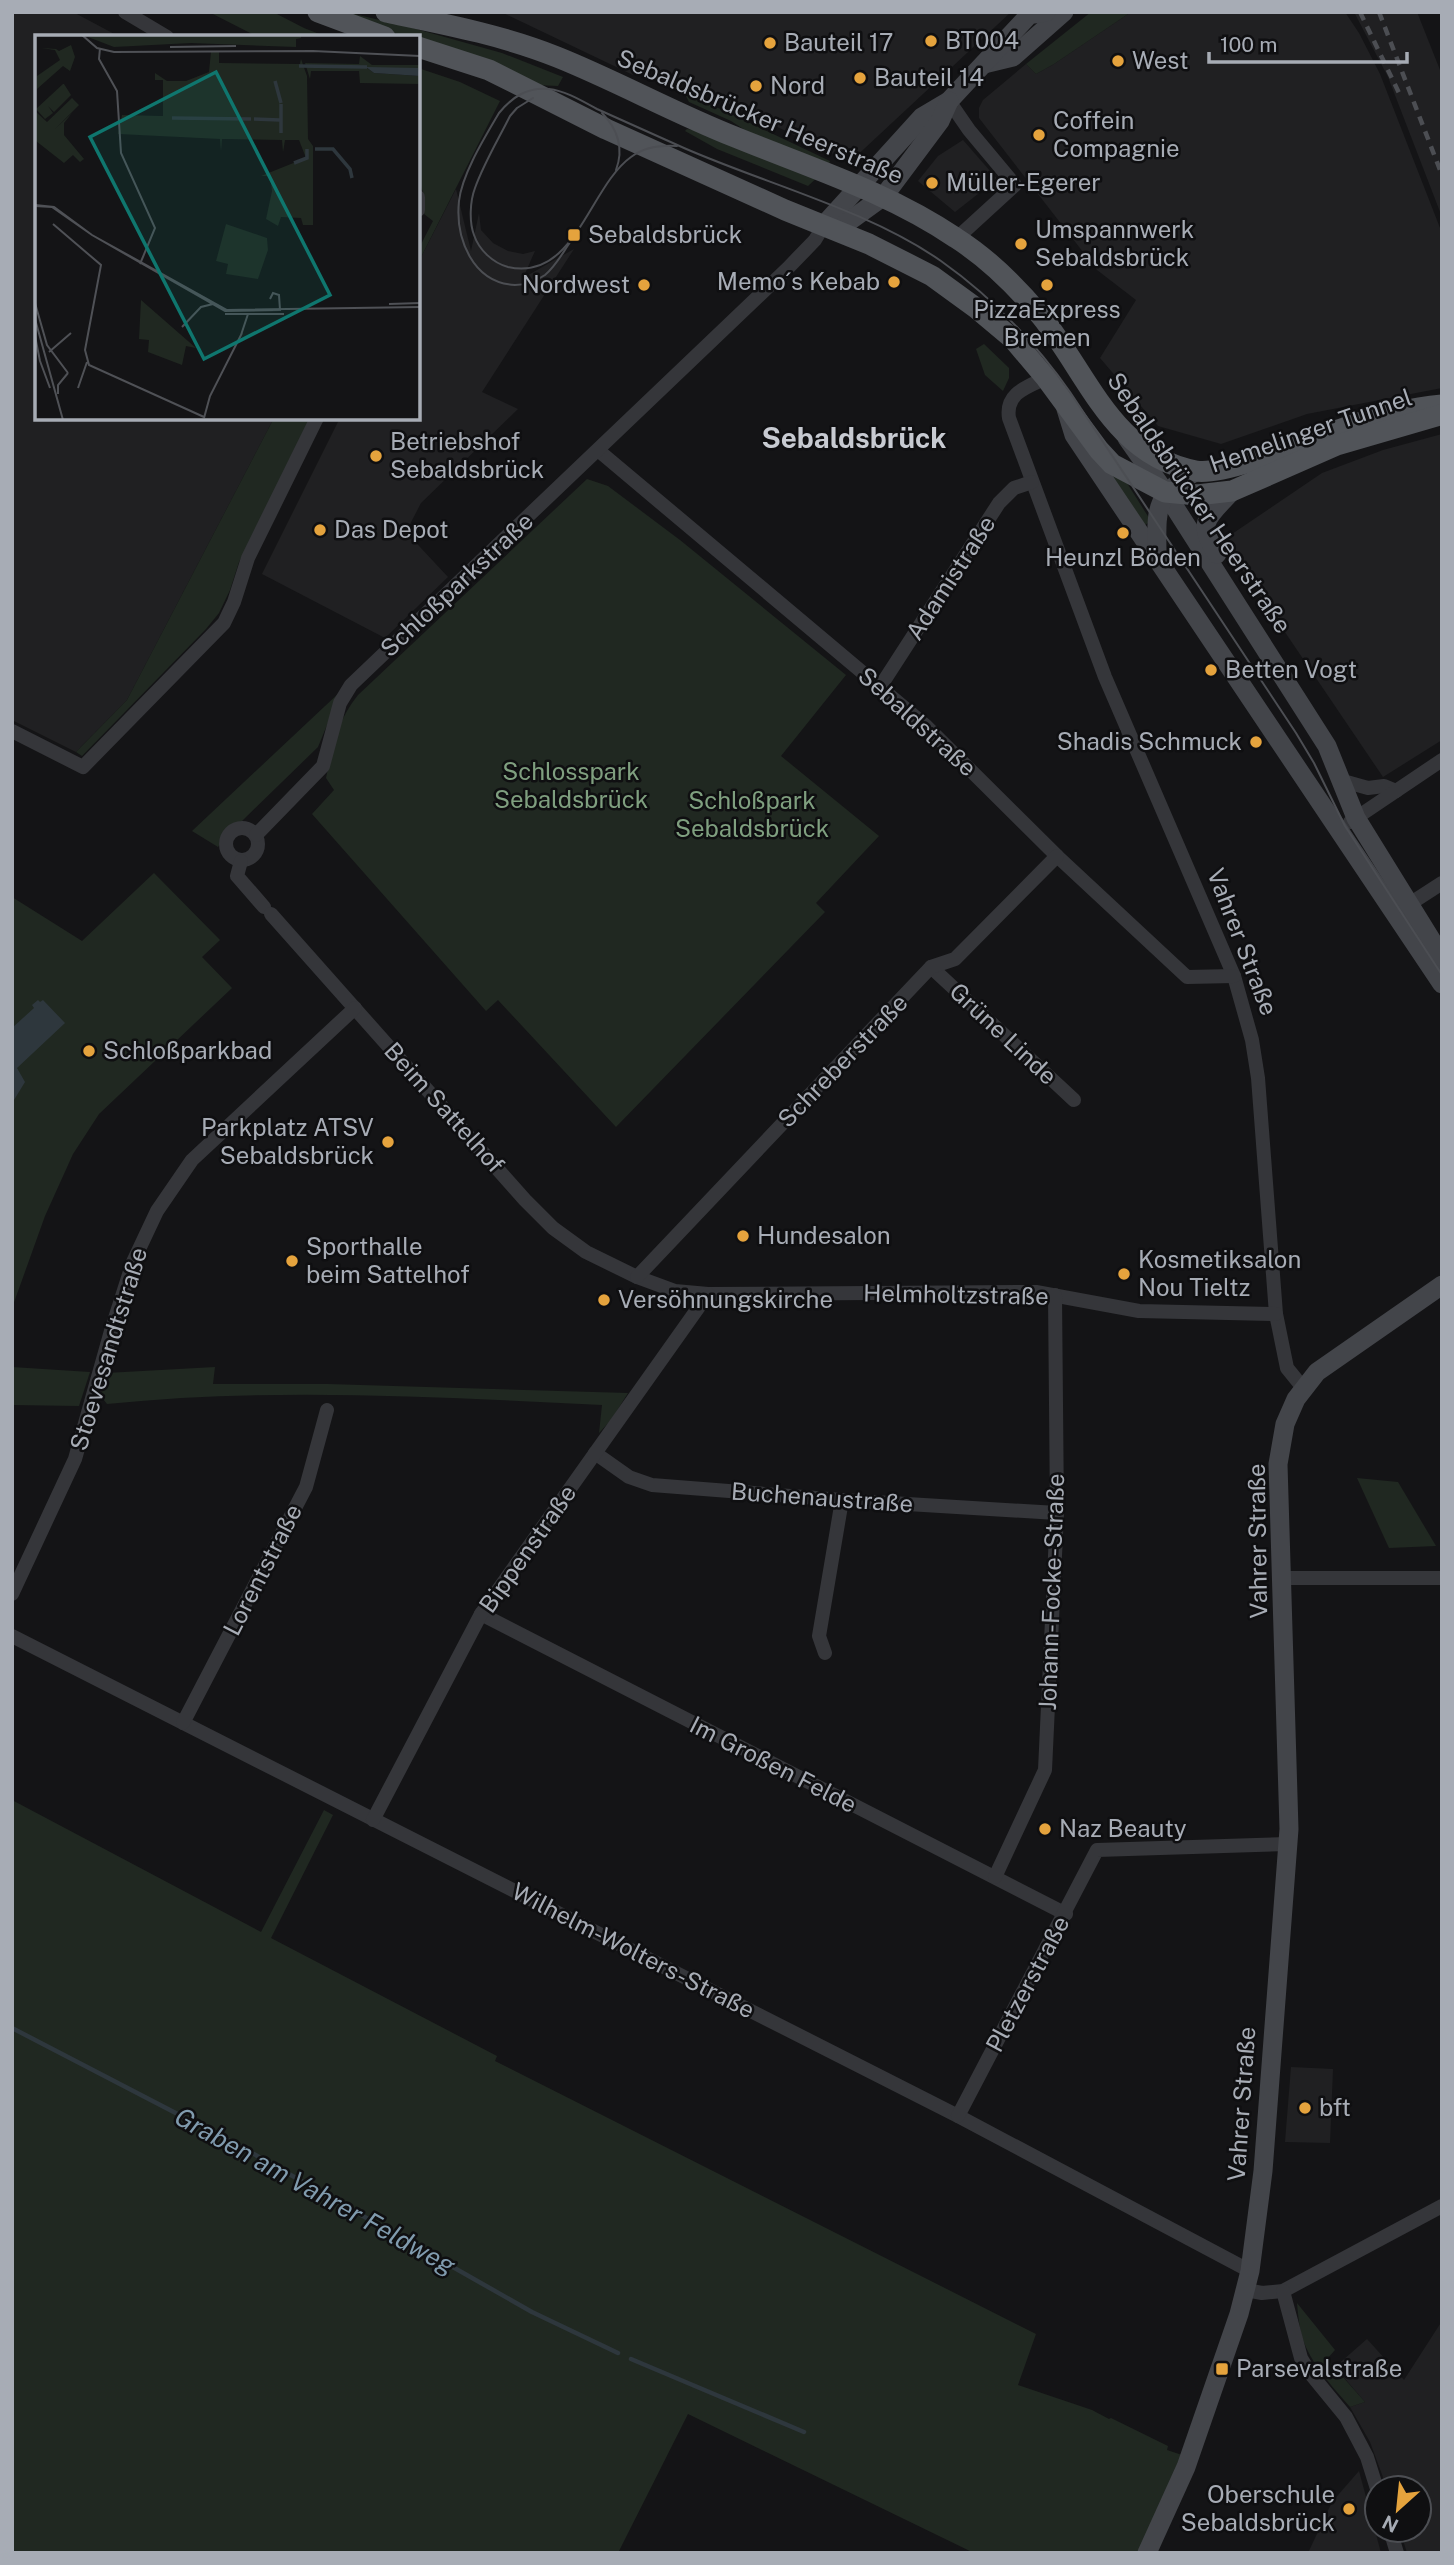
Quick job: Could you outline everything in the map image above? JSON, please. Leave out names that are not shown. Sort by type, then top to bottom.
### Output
[{"type":"main road","name":"Sebaldsbrücker Heerstraße","points":[[386,12],[447,18],[558,57],[734,137],[884,196],[957,238],[1000,271],[1042,318],[1105,410],[1127,437],[1248,620],[1327,746],[1356,818],[1442,957]]},
{"type":"main road","points":[[983,65],[1013,57],[1064,12]]},
{"type":"main road","points":[[319,13],[380,35]]},
{"type":"main road","points":[[825,232],[859,185],[922,117],[949,101],[1036,13]]},
{"type":"main road","points":[[420,48],[489,70],[541,98],[825,232],[869,244],[932,276],[1013,339],[1065,405],[1074,435],[1442,984]]},
{"type":"main road","points":[[825,232],[884,196],[940,121],[949,101]]},
{"type":"main road","name":"Hemelinger Tunnel","points":[[1065,405],[1112,464],[1165,492],[1197,495],[1232,491],[1337,444],[1442,415]]},
{"type":"main road","name":"Hemelinger Tunnel","points":[[1127,437],[1161,458],[1196,471],[1215,470],[1409,408],[1442,405]]},
{"type":"main road","points":[[1157,557],[1157,512],[1165,492],[1196,471]]},
{"type":"main road","points":[[1232,491],[1211,514],[1205,535],[1246,599],[1248,620]]},
{"type":"main road","points":[[1304,1389],[1317,1372],[1442,1285]]},
{"type":"main road","name":"Vahrer Straße","points":[[1147,2553],[1186,2467],[1222,2369],[1250,2271],[1263,2171],[1288,1844],[1278,1464],[1285,1424],[1296,1399],[1304,1389]]},
{"type":"street","points":[[125,12],[164,35]]},
{"type":"street","points":[[319,13],[325,24],[344,35]]},
{"type":"street","points":[[949,101],[969,130],[1015,185],[957,238]]},
{"type":"street","name":"Schloßparkstraße","points":[[256,835],[323,766],[340,704],[351,685],[825,232]]},
{"type":"street","name":"Vahrer Straße","points":[[1046,378],[1016,393],[1008,408],[1009,418],[1105,677],[1234,976],[1247,1018],[1258,1078],[1276,1314],[1287,1368],[1304,1389]]},
{"type":"street","points":[[12,731],[83,766],[195,653],[224,623],[234,602],[248,558],[316,420]]},
{"type":"street","name":"Sebaldstraße","points":[[598,451],[925,725],[1057,856],[1187,977],[1234,976]]},
{"type":"street","name":"Adamistraße","points":[[880,687],[999,503],[1014,488],[1032,482]]},
{"type":"street","points":[[1338,831],[1442,760]]},
{"type":"street","points":[[1343,781],[1368,788],[1384,786],[1396,791]]},
{"type":"street","points":[[235,829],[250,830],[256,835],[259,844],[257,853],[250,859],[241,861],[227,852],[226,838],[235,829]]},
{"type":"street","name":"Schreberstraße","points":[[637,1277],[931,967],[955,959],[1057,856]]},
{"type":"street","name":"Beim Sattelhof","points":[[241,861],[237,876],[525,1200],[553,1228],[586,1252],[637,1277]]},
{"type":"street","points":[[1408,905],[1442,883]]},
{"type":"street","name":"Grüne Linde","points":[[931,967],[1074,1100]]},
{"type":"street","name":"Stoevesandtstraße","points":[[12,1594],[75,1460],[133,1262],[157,1211],[192,1160],[355,1008]]},
{"type":"street","name":"Helmholtzstraße","points":[[637,1277],[675,1291],[708,1294],[1035,1292],[1139,1311],[1276,1314]]},
{"type":"street","name":"Bippenstraße","points":[[373,1820],[481,1614],[708,1294]]},
{"type":"street","name":"Johann-Focke-Straße","points":[[995,1877],[1045,1770],[1057,1513],[1055,1295]]},
{"type":"street","name":"Lorentstraße","points":[[183,1723],[306,1487],[327,1410]]},
{"type":"street","name":"Buchenaustraße","points":[[595,1453],[629,1477],[652,1485],[1057,1513]]},
{"type":"street","points":[[825,1653],[819,1636],[842,1500]]},
{"type":"street","points":[[1283,1577],[1442,1578]]},
{"type":"street","name":"Im Großen Felde","points":[[481,1614],[1066,1913]]},
{"type":"street","name":"Wilhelm-Wolters-Straße","points":[[12,1636],[958,2116],[1250,2271]]},
{"type":"street","name":"Pletzerstraße","points":[[958,2116],[1097,1850],[1288,1844]]},
{"type":"street","points":[[1246,2290],[1262,2293],[1283,2291],[1442,2206]]},
{"type":"street","points":[[1283,2291],[1301,2358],[1346,2417],[1367,2457],[1372,2474]]},
{"type":"shaded area","points":[[12,12],[73,12],[116,35],[35,35],[35,420],[273,420],[127,700],[76,752],[12,720]]},
{"type":"shaded area","points":[[501,12],[1011,12],[850,162],[647,64],[633,75]]},
{"type":"shaded area","points":[[1131,12],[1345,12],[1380,74],[1442,233],[1442,388],[1307,414],[1221,444],[1158,426],[1100,358],[1136,300],[1097,270],[979,118],[979,108],[983,100],[1026,64],[1036,74]]},
{"type":"shaded area","points":[[1354,12],[1417,12],[1442,75],[1442,217],[1388,77]]},
{"type":"shaded area","points":[[963,140],[997,179],[955,212],[918,181],[938,156]]},
{"type":"shaded area","points":[[456,189],[471,251],[479,213],[481,230],[493,243],[508,251],[523,254],[535,251],[523,278],[574,249],[482,392],[518,409],[421,503],[406,532],[448,577],[385,638],[262,574],[339,420],[420,420],[420,259]]},
{"type":"shaded area","points":[[1442,434],[1442,740],[1383,777],[1230,551],[1228,541],[1232,534],[1322,473],[1383,450]]},
{"type":"shaded area","points":[[43,1000],[65,1023],[17,1068],[25,1082],[14,1100],[12,1028],[34,1008],[32,1005]]},
{"type":"shaded area","points":[[1291,2067],[1333,2069],[1330,2143],[1285,2142]]},
{"type":"shaded area","points":[[1442,2321],[1442,2553],[1407,2553],[1404,2544],[1433,2544],[1433,2474],[1382,2474],[1370,2442],[1350,2407],[1365,2402],[1335,2367],[1367,2339],[1404,2380]]},
{"type":"shaded area","name":"Oberschule Sebaldsbrück","points":[[1359,2471],[1363,2486],[1363,2544],[1379,2544],[1381,2553],[1308,2553],[1332,2502]]},
{"type":"green space","points":[[209,12],[273,12],[322,35],[254,35]]},
{"type":"green space","points":[[346,12],[502,53],[563,77],[558,86],[537,85],[420,40],[420,35],[404,35]]},
{"type":"green space","points":[[1091,12],[1131,12],[1036,74],[1026,64]]},
{"type":"green space","points":[[420,69],[460,82],[500,101],[420,259],[420,246],[433,221],[424,214],[425,199],[420,183]]},
{"type":"green space","points":[[691,95],[830,161],[829,164],[754,136],[731,121],[689,102],[686,96]]},
{"type":"green space","points":[[685,131],[703,131],[820,175],[808,186],[717,149]]},
{"type":"green space","points":[[984,344],[1009,368],[1009,378],[1003,391],[985,375],[976,349]]},
{"type":"green space","points":[[273,420],[310,420],[239,562],[219,613],[82,756],[76,752],[127,700]]},
{"type":"green space","points":[[1101,464],[1125,480],[1151,521],[1142,527]]},
{"type":"green space","name":"Schlosspark Sebaldsbrück","points":[[587,479],[608,486],[680,540],[846,675],[781,756],[879,836],[816,903],[825,912],[616,1127],[498,1000],[486,1011],[312,814],[334,790],[326,778],[334,745],[340,724],[358,695]]},
{"type":"green space","points":[[341,691],[318,747],[242,821],[232,827],[218,847],[192,831]]},
{"type":"green space","name":"Schloßparkbad","points":[[154,873],[220,940],[202,957],[232,988],[99,1114],[73,1154],[45,1216],[12,1308],[12,897],[82,941]]},
{"type":"green space","points":[[12,1367],[90,1372],[79,1406],[12,1405]]},
{"type":"green space","points":[[215,1367],[213,1384],[328,1384],[628,1393],[599,1433],[602,1405],[354,1395],[230,1396],[107,1404],[100,1395],[106,1373]]},
{"type":"green space","points":[[1357,1478],[1398,1482],[1436,1546],[1389,1548]]},
{"type":"green space","points":[[12,1800],[261,1932],[324,1810],[333,1815],[271,1938],[497,2056],[495,2061],[1036,2334],[1018,2385],[1111,2418],[1168,2446],[1167,2450],[1182,2455],[1138,2553],[974,2553],[688,2414],[618,2553],[12,2553]]},
{"type":"green space","points":[[1297,2303],[1335,2350],[1327,2359],[1365,2402],[1350,2407],[1316,2365],[1302,2337]]},
{"type":"waterway","name":"Graben am Vahrer Feldweg","points":[[12,2028],[245,2149],[532,2312],[618,2353]]},
{"type":"waterway","name":"Graben am Vahrer Feldweg","points":[[631,2359],[804,2432]]},
{"type":"tram line","points":[[571,241],[545,275],[531,282],[515,285],[500,282],[478,268],[464,244],[460,230],[461,190],[475,156],[504,107],[521,94],[534,90],[549,89],[568,94],[684,148],[849,212],[912,243],[978,289],[1027,338],[1070,392],[1296,733],[1345,826],[1442,975]]},
{"type":"tram line","points":[[533,98],[510,116],[472,199],[471,224],[476,241],[483,251],[502,265],[531,268],[550,260],[565,247],[616,171],[631,157],[652,147],[677,146]]},
{"type":"tram line","points":[[602,113],[618,140],[616,170]]},
{"type":"railway","points":[[1360,12],[1400,95]]},
{"type":"railway","points":[[1379,12],[1442,175]]},
{"type":"place","name":"BT004","points":[[931,41]]},
{"type":"place","name":"Bauteil 17","points":[[770,43]]},
{"type":"place","name":"West","points":[[1118,61]]},
{"type":"place","name":"Bauteil 14","points":[[860,78]]},
{"type":"place","name":"Nord","points":[[756,86]]},
{"type":"place","name":"Coffein Compagnie","points":[[1039,135]]},
{"type":"place","name":"Müller-Egerer","points":[[932,183]]},
{"type":"place","name":"Sebaldsbrück","points":[[574,235]]},
{"type":"place","name":"Umspannwerk Sebaldsbrück","points":[[1021,244]]},
{"type":"place","name":"Memo´s Kebab","points":[[894,282]]},
{"type":"place","name":"Nordwest","points":[[644,285]]},
{"type":"place","name":"PizzaExpress Bremen","points":[[1047,285]]},
{"type":"place","name":"Betriebshof Sebaldsbrück","points":[[376,456]]},
{"type":"place","name":"Das Depot","points":[[320,530]]},
{"type":"place","name":"Heunzl Böden","points":[[1123,533]]},
{"type":"place","name":"Betten Vogt","points":[[1211,670]]},
{"type":"place","name":"Shadis Schmuck","points":[[1256,742]]},
{"type":"place","name":"Schloßparkbad","points":[[89,1051]]},
{"type":"place","name":"Parkplatz ATSV Sebaldsbrück","points":[[388,1142]]},
{"type":"place","name":"Hundesalon","points":[[743,1236]]},
{"type":"place","name":"Sporthalle beim Sattelhof","points":[[292,1261]]},
{"type":"place","name":"Kosmetiksalon Nou Tieltz","points":[[1124,1274]]},
{"type":"place","name":"Versöhnungskirche","points":[[604,1300]]},
{"type":"place","name":"Naz Beauty","points":[[1045,1829]]},
{"type":"place","name":"bft","points":[[1305,2108]]},
{"type":"place","name":"Parsevalstraße","points":[[1222,2369]]},
{"type":"place","name":"Oberschule Sebaldsbrück","points":[[1349,2509]]},
{"type":"district","name":"Sebaldsbrück","points":[[854,438]]},
{"type":"park label","name":"Schloßpark Sebaldsbrück","points":[[752,815]]}]
